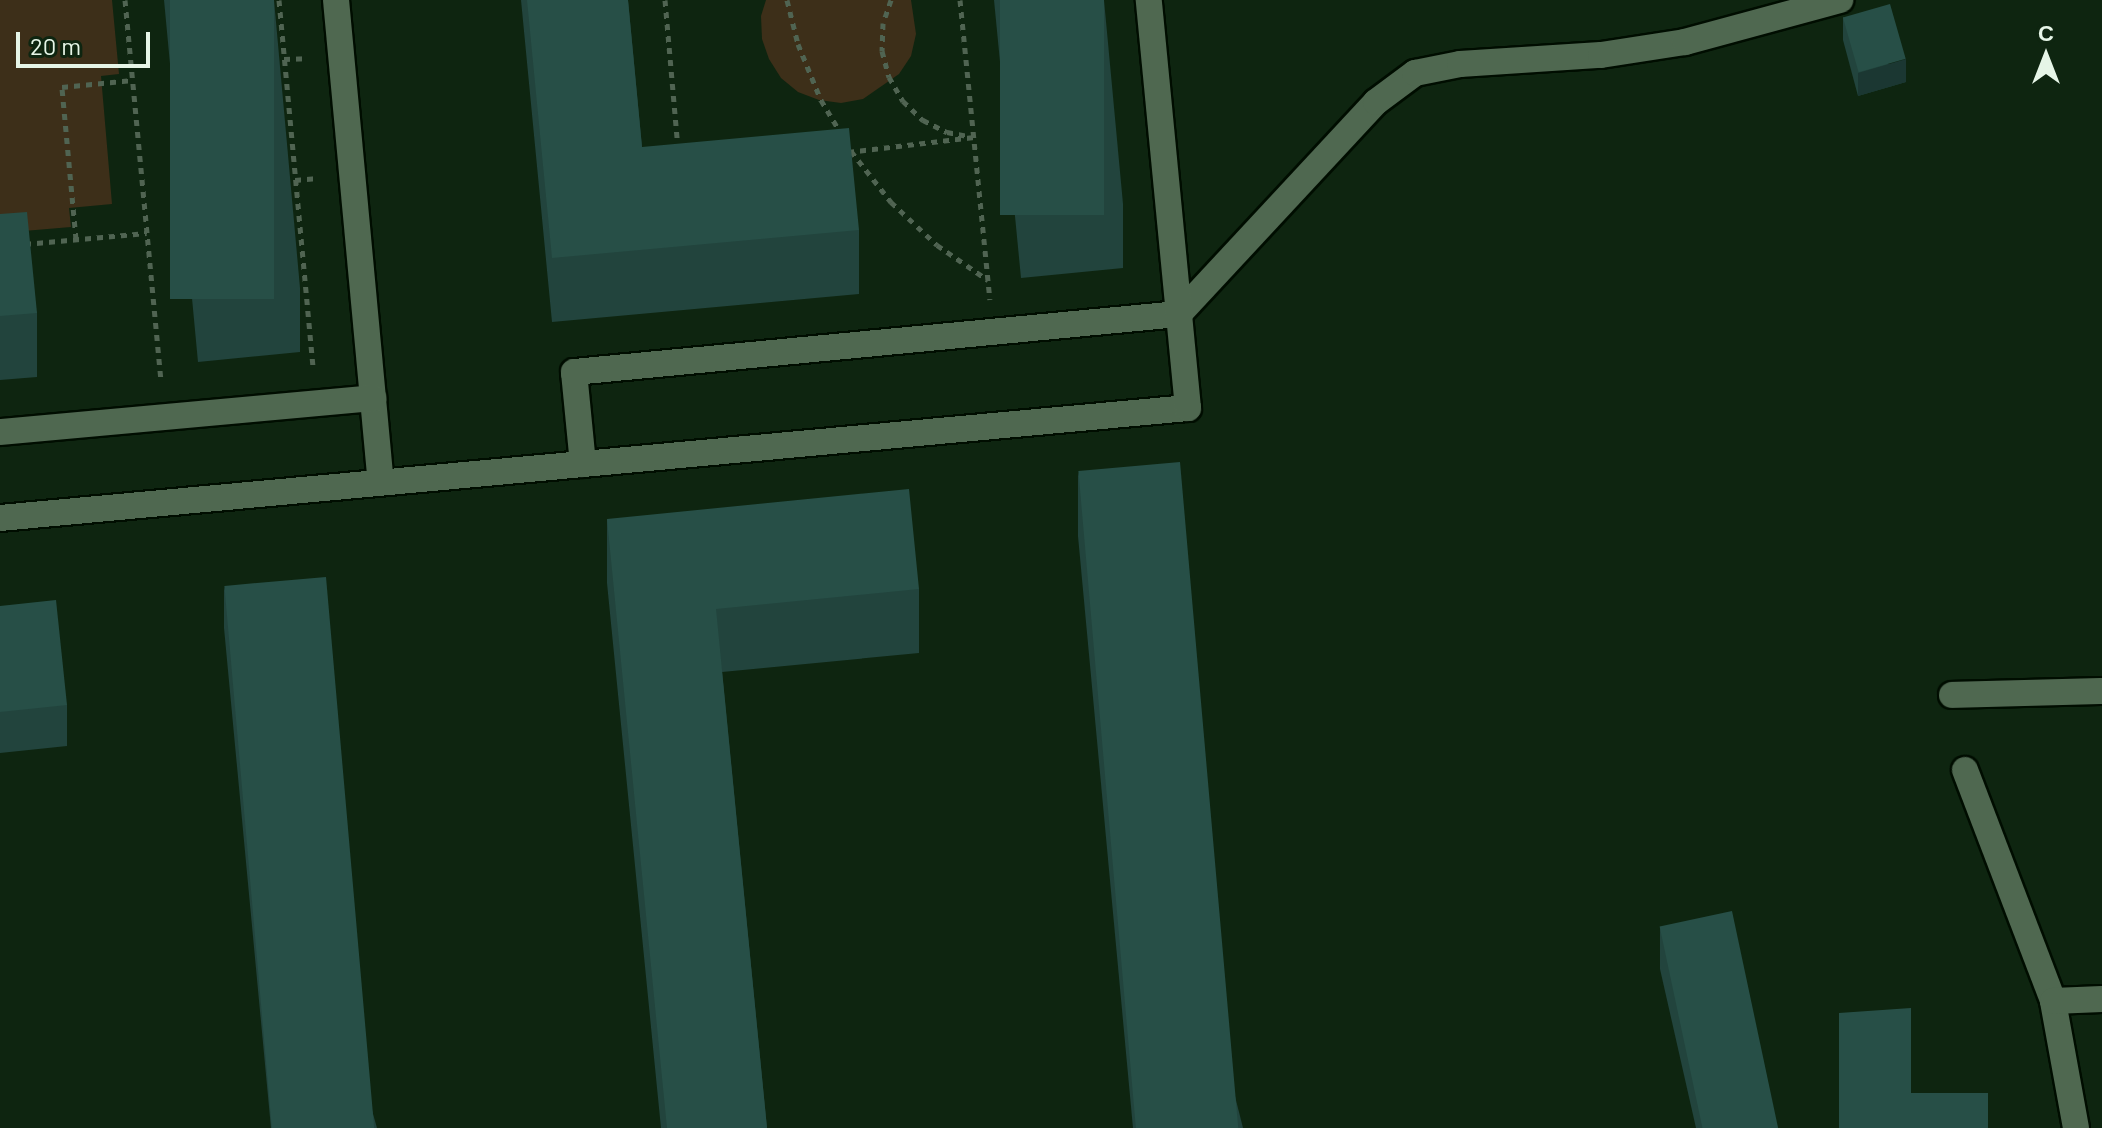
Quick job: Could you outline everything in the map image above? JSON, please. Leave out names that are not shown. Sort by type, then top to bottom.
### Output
[{"type":"lane","points":[[336,0],[381,482]]},
{"type":"lane","points":[[0,518],[1188,408],[1149,0]]},
{"type":"lane","points":[[583,464],[574,372],[1179,314],[1376,102],[1415,73],[1460,64],[1601,55],[1685,42],[1840,0]]},
{"type":"lane","points":[[0,432],[373,398]]},
{"type":"lane","points":[[1952,695],[2102,691]]},
{"type":"lane","points":[[1965,770],[2053,1001],[2076,1128]]},
{"type":"lane","points":[[2053,1001],[2102,999]]},
{"type":"path","points":[[125,0],[164,417]]},
{"type":"path","points":[[279,0],[316,403]]},
{"type":"path","points":[[665,0],[678,154]]},
{"type":"path","points":[[787,0],[798,44],[821,100],[852,152],[891,202],[925,234],[988,280]]},
{"type":"path","points":[[891,0],[883,23],[882,51],[889,77],[903,101],[923,120],[947,132],[974,137]]},
{"type":"path","points":[[960,0],[993,332]]},
{"type":"path","points":[[76,239],[62,87],[133,80]]},
{"type":"path","points":[[836,154],[974,137]]},
{"type":"path","points":[[15,245],[147,233]]},
{"type":"shaded area","points":[[0,0],[112,0],[119,74],[101,76],[112,204],[69,208],[71,227],[0,233]]},
{"type":"shaded area","points":[[766,0],[911,0],[916,34],[911,56],[899,74],[863,99],[841,103],[819,100],[798,92],[781,78],[769,59],[762,39],[761,16]]},
{"type":"building","points":[[170,0],[274,0],[274,299],[170,299]]},
{"type":"building","points":[[527,0],[628,0],[642,147],[849,128],[859,230],[552,258]]},
{"type":"building","points":[[1000,0],[1104,0],[1104,215],[1000,215]]},
{"type":"building","points":[[1890,4],[1906,59],[1859,72],[1843,18]]},
{"type":"building","points":[[27,212],[37,313],[0,316],[0,214]]},
{"type":"building","points":[[1180,462],[1238,1128],[1136,1128],[1078,471]]},
{"type":"building","points":[[909,489],[919,589],[716,609],[767,1128],[667,1128],[607,519]]},
{"type":"building","points":[[326,577],[374,1128],[272,1128],[224,586]]},
{"type":"building","points":[[56,600],[67,705],[0,712],[0,606]]},
{"type":"building","points":[[1732,911],[1778,1128],[1702,1128],[1660,926]]},
{"type":"building","points":[[1911,1008],[1911,1093],[1988,1093],[1988,1128],[1839,1128],[1839,1013]]}]
